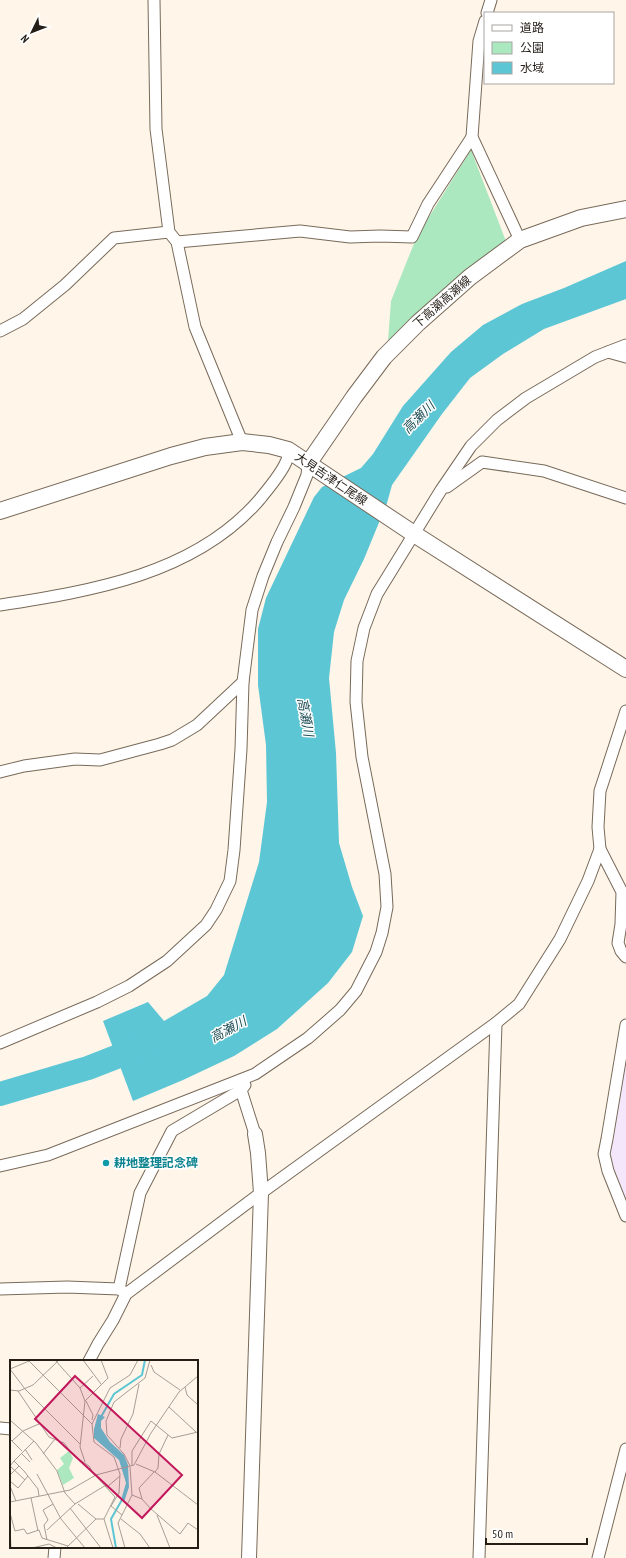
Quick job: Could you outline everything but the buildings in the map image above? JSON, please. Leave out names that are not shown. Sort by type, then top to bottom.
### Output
[{"type":"main road","name":"下高瀬高瀬線","points":[[308,464],[354,397],[384,357],[418,323],[464,282],[520,240],[581,218],[626,209]]},
{"type":"main road","name":"大見吉津仁尾線","points":[[0,511],[171,456],[205,447],[242,442],[269,445],[288,450],[414,534],[626,669]]},
{"type":"street","points":[[154,0],[156,130],[170,232],[177,242],[195,326],[242,442]]},
{"type":"street","points":[[487,12],[491,0]]},
{"type":"street","points":[[177,242],[300,231],[350,237],[412,237],[428,204],[472,137],[479,41],[484,24]]},
{"type":"street","points":[[472,137],[520,240]]},
{"type":"street","points":[[0,331],[23,319],[65,285],[114,238],[170,232]]},
{"type":"street","points":[[0,1166],[48,1155],[255,1074],[308,1038],[340,1010],[356,991],[365,975],[382,933],[387,907],[384,874],[362,757],[356,702],[357,661],[364,628],[377,594],[441,490],[471,446],[497,420],[526,398],[595,357],[626,345]]},
{"type":"street","points":[[608,352],[626,356]]},
{"type":"street","points":[[0,605],[56,597],[131,579],[169,565],[218,539],[250,511],[268,489],[284,467],[288,450]]},
{"type":"street","points":[[441,490],[482,462],[544,471],[626,498]]},
{"type":"street","points":[[0,1043],[97,1002],[129,986],[167,961],[206,925],[216,910],[230,881],[233,858],[241,749],[243,682],[252,610],[262,576],[307,475],[308,464]]},
{"type":"street","points":[[0,772],[24,766],[68,760],[100,760],[172,740],[197,725],[243,682]]},
{"type":"street","points":[[626,711],[600,791],[598,826],[600,849],[622,892],[621,924],[618,943],[621,951],[626,957]]},
{"type":"street","points":[[0,1289],[67,1286],[122,1291],[261,1193],[496,1023],[519,1004],[560,939],[588,881],[600,849]]},
{"type":"street","points":[[479,1558],[496,1023]]},
{"type":"street","points":[[626,1025],[604,1154],[608,1171],[626,1216]]},
{"type":"street","points":[[90,1360],[113,1320],[122,1291],[140,1193],[172,1131],[241,1090],[255,1074]]},
{"type":"street","points":[[241,1090],[255,1134],[261,1193],[249,1558]]},
{"type":"street","points":[[0,1428],[10,1429]]},
{"type":"street","points":[[598,1558],[621,1487],[626,1449]]},
{"type":"street","points":[[54,1558],[55,1548]]},
{"type":"shaded area","points":[[626,1036],[626,1206],[610,1163],[610,1151]]},
{"type":"green space","points":[[471,150],[507,244],[452,285],[388,341],[391,301],[417,236]]},
{"type":"water","points":[[626,261],[626,299],[544,329],[503,354],[470,378],[442,414],[392,485],[387,503],[364,559],[344,600],[334,632],[329,678],[336,753],[339,843],[352,887],[363,916],[352,952],[328,983],[277,1029],[234,1056],[133,1101],[103,1021],[148,1002],[164,1021],[207,996],[224,975],[259,862],[267,802],[266,745],[258,685],[258,629],[266,598],[314,497],[322,487],[361,468],[373,454],[403,406],[451,352],[483,325],[522,304],[564,288]]},
{"type":"waterway","name":"高瀬川","points":[[0,1094],[88,1068],[147,1045]]},
{"type":"place","name":"耕地整理記念碑","points":[[106,1163]]}]
